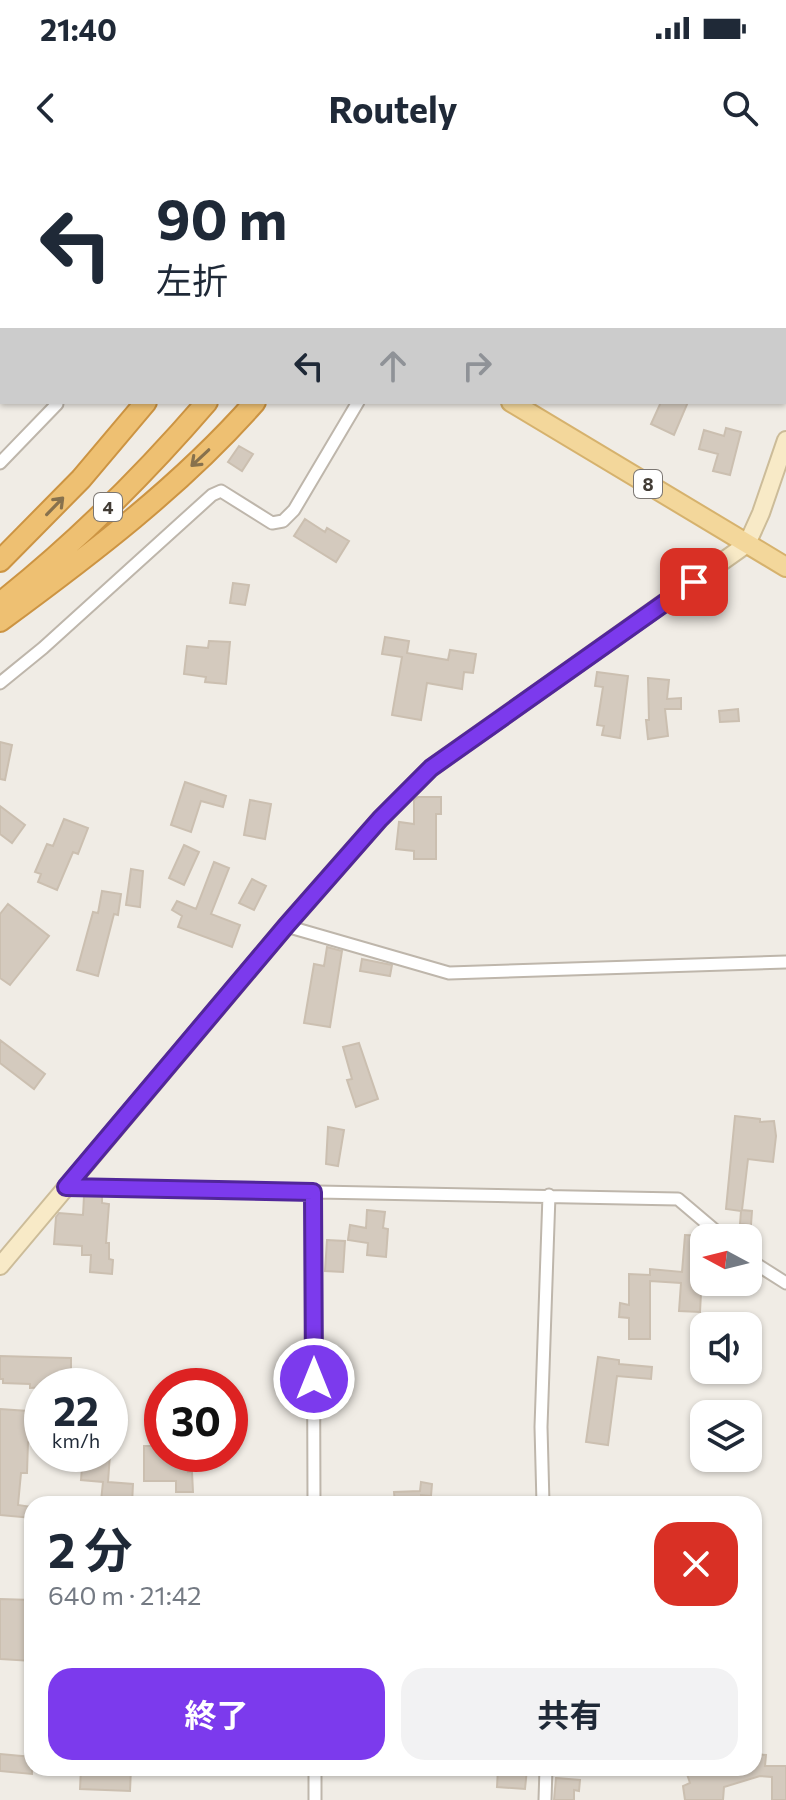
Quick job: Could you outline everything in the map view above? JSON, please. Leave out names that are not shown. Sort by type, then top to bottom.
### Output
[{"type":"highway","points":[[0,561],[81,479],[144,404]]},
{"type":"highway","name":"4","points":[[0,603],[97,519],[168,448],[205,404]]},
{"type":"highway","points":[[0,621],[83,559],[163,491],[230,430],[253,404]]},
{"type":"main road","name":"8","points":[[514,404],[786,567]]},
{"type":"street","points":[[0,463],[57,404]]},
{"type":"street","points":[[0,683],[212,495],[221,491],[272,523],[283,521],[294,510],[357,404]]},
{"type":"street","points":[[0,1266],[286,926],[380,819],[431,768],[747,544],[786,440]]},
{"type":"street","points":[[286,926],[449,973],[786,962]]},
{"type":"street","points":[[66,1187],[678,1199],[707,1224]]},
{"type":"street","points":[[313,1192],[314,1496]]},
{"type":"street","points":[[543,1496],[541,1427],[549,1195]]},
{"type":"street","points":[[762,1268],[786,1283]]},
{"type":"street","points":[[315,1776],[315,1800]]},
{"type":"street","points":[[545,1800],[546,1776]]},
{"type":"building","points":[[660,404],[687,404],[674,435],[651,424]]},
{"type":"building","points":[[726,428],[741,432],[730,475],[713,471],[718,454],[699,449],[704,430],[724,436]]},
{"type":"building","points":[[239,446],[253,454],[242,471],[228,462]]},
{"type":"building","points":[[305,519],[325,532],[327,528],[349,541],[336,562],[294,536]]},
{"type":"building","points":[[233,583],[249,585],[245,605],[230,603]]},
{"type":"building","points":[[385,637],[409,641],[407,653],[448,660],[450,650],[476,654],[473,673],[464,672],[462,689],[427,683],[421,720],[392,715],[402,657],[382,654]]},
{"type":"building","points":[[209,641],[230,642],[226,684],[205,682],[206,677],[184,674],[187,646],[208,648]]},
{"type":"building","points":[[597,672],[628,676],[620,738],[602,735],[604,726],[597,725],[603,687],[595,686]]},
{"type":"building","points":[[648,678],[669,680],[667,699],[681,698],[681,709],[665,709],[668,736],[648,739]]},
{"type":"building","points":[[738,709],[739,721],[720,722],[719,711]]},
{"type":"building","points":[[0,742],[12,745],[5,780],[0,779]]},
{"type":"building","points":[[185,782],[226,796],[223,807],[201,801],[191,832],[171,825]]},
{"type":"building","points":[[418,797],[441,797],[441,814],[436,814],[436,859],[414,859],[414,851],[396,849],[399,822],[414,824],[414,800]]},
{"type":"building","points":[[250,800],[271,804],[265,839],[244,835]]},
{"type":"building","points":[[0,806],[25,825],[12,843],[0,834]]},
{"type":"building","points":[[64,819],[88,828],[78,854],[73,852],[57,890],[38,882],[41,874],[35,872],[47,844],[53,846]]},
{"type":"building","points":[[184,845],[199,852],[184,885],[169,878]]},
{"type":"building","points":[[214,862],[229,868],[211,914],[240,925],[232,947],[178,927],[182,916],[172,910],[177,901],[196,909]]},
{"type":"building","points":[[131,869],[143,871],[140,907],[126,905]]},
{"type":"building","points":[[252,879],[266,886],[254,910],[239,903]]},
{"type":"building","points":[[102,891],[121,894],[118,915],[114,914],[98,976],[77,970],[93,912],[98,913]]},
{"type":"building","points":[[8,904],[49,936],[10,985],[0,978],[0,914]]},
{"type":"building","points":[[327,947],[342,951],[330,1027],[304,1023],[314,964],[324,966]]},
{"type":"building","points":[[362,959],[392,965],[390,976],[360,971]]},
{"type":"building","points":[[0,1040],[45,1074],[34,1089],[0,1063]]},
{"type":"building","points":[[359,1043],[378,1099],[356,1107],[347,1080],[352,1079],[343,1047]]},
{"type":"building","points":[[735,1116],[760,1119],[760,1122],[774,1121],[773,1162],[748,1159],[742,1210],[752,1211],[751,1224],[740,1224],[741,1211],[726,1209]]},
{"type":"building","points":[[328,1127],[344,1130],[338,1166],[326,1164]]},
{"type":"building","points":[[84,1196],[102,1196],[102,1203],[109,1204],[106,1243],[109,1243],[109,1259],[113,1260],[112,1274],[90,1272],[91,1255],[82,1255],[82,1246],[54,1244],[56,1217],[59,1213],[83,1215]]},
{"type":"building","points":[[367,1210],[385,1212],[383,1228],[388,1229],[386,1257],[367,1255],[368,1243],[348,1240],[350,1225],[366,1228]]},
{"type":"building","points":[[685,1235],[690,1235],[690,1296],[701,1296],[700,1312],[679,1311],[681,1283],[650,1281],[650,1339],[629,1339],[629,1318],[619,1317],[620,1303],[629,1305],[629,1274],[650,1275],[650,1269],[682,1272]]},
{"type":"building","points":[[327,1240],[345,1241],[343,1272],[325,1271]]},
{"type":"building","points":[[0,1356],[71,1358],[71,1368],[24,1368],[24,1384],[3,1383],[0,1379]]},
{"type":"building","points":[[598,1357],[619,1360],[619,1364],[652,1367],[651,1379],[617,1376],[608,1445],[586,1442]]},
{"type":"building","points":[[0,1409],[24,1411],[24,1472],[27,1473],[21,1473],[18,1505],[24,1506],[24,1517],[0,1515]]},
{"type":"building","points":[[82,1472],[109,1472],[108,1482],[133,1484],[132,1496],[102,1496],[103,1482],[81,1480]]},
{"type":"building","points":[[144,1472],[192,1472],[193,1492],[176,1492],[176,1481],[144,1481]]},
{"type":"building","points":[[421,1482],[432,1484],[431,1496],[394,1496],[394,1492],[420,1491]]},
{"type":"building","points":[[0,1599],[24,1600],[24,1660],[0,1659]]},
{"type":"building","points":[[0,1754],[24,1756],[24,1773],[0,1771]]},
{"type":"building","points":[[762,1755],[766,1755],[765,1766],[786,1766],[786,1800],[772,1800],[772,1777],[760,1776]]},
{"type":"building","points":[[81,1776],[131,1776],[130,1791],[80,1789]]},
{"type":"building","points":[[498,1776],[526,1776],[525,1789],[497,1787]]},
{"type":"building","points":[[688,1776],[760,1776],[724,1787],[723,1800],[685,1800],[683,1786],[690,1783]]},
{"type":"building","points":[[556,1778],[580,1780],[579,1791],[574,1790],[574,1800],[554,1800]]},
{"type":"route","points":[[314,1379],[313,1192],[66,1187],[286,926],[380,819],[431,768],[694,582]]}]
